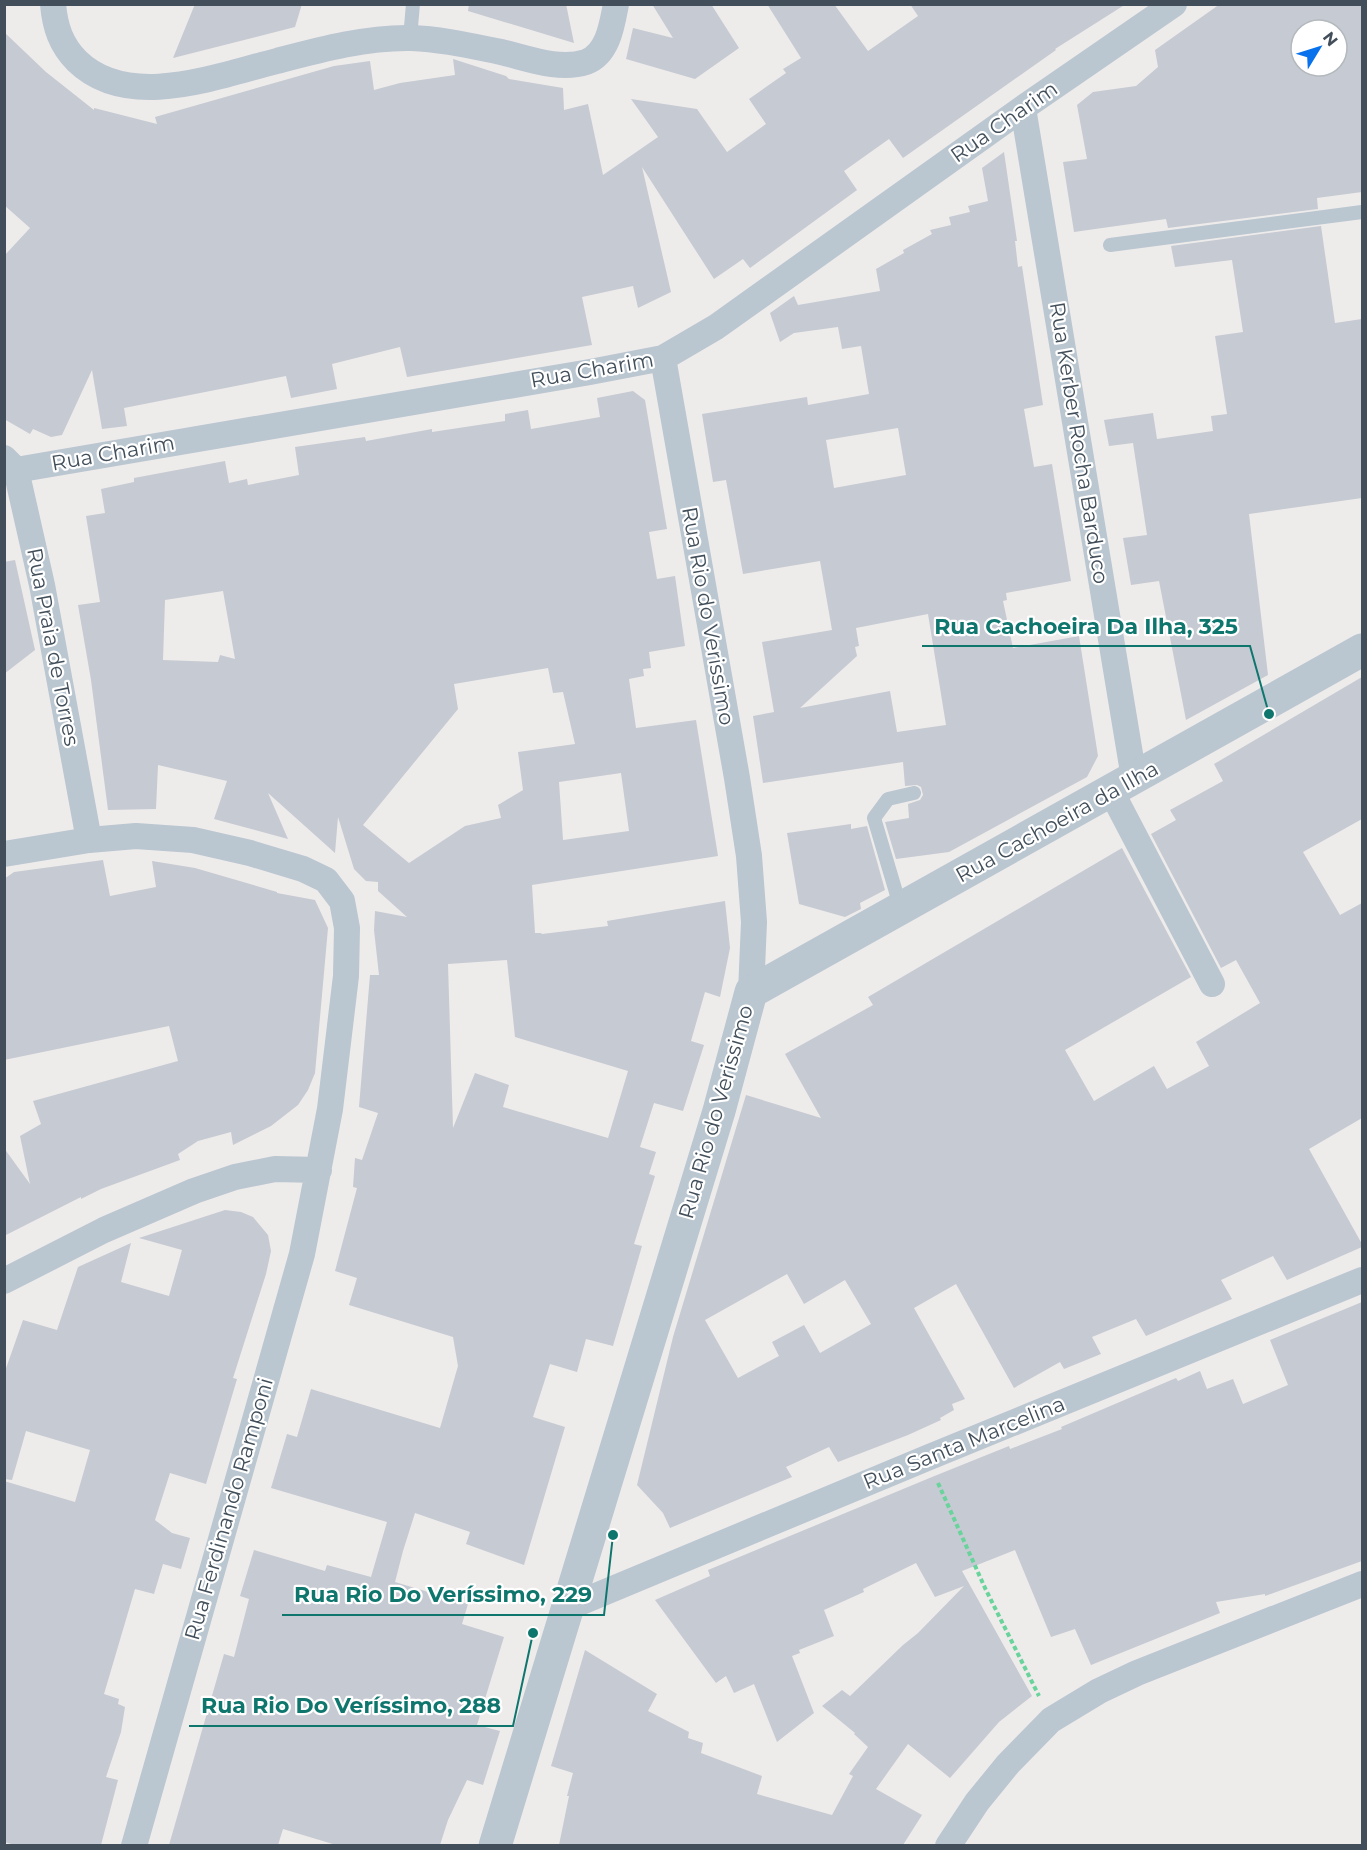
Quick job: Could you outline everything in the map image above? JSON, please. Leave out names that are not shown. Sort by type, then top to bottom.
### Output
[{"type":"street","points":[[53,4],[55,24],[66,49],[89,72],[117,84],[152,87],[196,82],[279,60],[364,42],[410,38],[452,42],[545,63],[567,65],[586,62],[599,54],[607,40],[616,4]]},
{"type":"street","name":"Rua Charim","points":[[10,464],[590,372],[663,358],[716,327],[1023,108],[1174,4]]},
{"type":"street","name":"Rua Kerber Rocha Barduco","points":[[1023,108],[1122,785],[1212,984]]},
{"type":"street","name":"Rua Rio do Verissimo","points":[[495,1845],[719,1111],[751,992],[754,922],[749,856],[663,358]]},
{"type":"street","name":"Rua Praia de Torres","points":[[10,464],[42,585],[89,840]]},
{"type":"street","name":"Rua Cachoeira da Ilha","points":[[751,992],[1362,650]]},
{"type":"street","name":"Rua Ferdinando Ramponi","points":[[4,854],[89,840],[136,836],[193,840],[250,852],[303,869],[326,880],[342,901],[347,928],[346,976],[330,1109],[302,1254],[134,1845]]},
{"type":"street","points":[[4,1281],[104,1230],[194,1191],[235,1177],[275,1168],[319,1170]]},
{"type":"street","name":"Rua Santa Marcelina","points":[[567,1608],[1362,1280]]},
{"type":"street","points":[[948,1845],[983,1794],[1051,1719],[1099,1691],[1137,1673],[1362,1584]]},
{"type":"lane","points":[[410,38],[413,4]]},
{"type":"lane","points":[[1110,245],[1362,212]]},
{"type":"lane","points":[[901,909],[874,818],[888,799],[914,793]]},
{"type":"path","points":[[927,1458],[985,1588],[1051,1719]]},
{"type":"building","points":[[195,4],[302,4],[295,27],[173,58]]},
{"type":"building","points":[[469,4],[566,4],[574,43],[468,11]]},
{"type":"building","points":[[652,4],[711,4],[739,48],[695,79],[626,59],[633,28],[673,38]]},
{"type":"building","points":[[767,4],[834,4],[868,51],[918,16],[910,4],[1126,4],[1055,49],[903,158],[889,139],[844,171],[857,190],[750,268],[743,259],[714,279],[642,167],[671,292],[638,308],[633,286],[582,297],[592,345],[407,377],[400,347],[332,364],[337,389],[291,398],[286,376],[124,408],[127,426],[102,429],[92,370],[62,435],[51,437],[33,429],[30,434],[4,419],[4,256],[30,228],[4,205],[4,32],[46,72],[94,110],[94,108],[157,124],[155,117],[334,66],[370,61],[374,90],[400,83],[455,75],[453,59],[506,76],[509,79],[563,88],[564,110],[588,104],[603,175],[658,137],[631,99],[697,109],[727,152],[766,124],[749,99],[786,73],[783,69],[801,58]]},
{"type":"building","points":[[1220,4],[1362,4],[1362,192],[1317,198],[1318,209],[1168,228],[1166,219],[1074,232],[1063,162],[1087,159],[1077,105],[1093,92],[1136,86],[1158,67],[1155,50]]},
{"type":"building","points":[[1004,152],[1017,241],[1015,241],[1018,267],[1022,266],[1043,405],[1024,409],[1034,467],[1052,464],[1071,581],[1006,593],[1007,600],[1003,601],[1013,648],[1079,636],[1098,756],[1087,777],[949,852],[896,859],[885,822],[909,818],[908,804],[920,800],[923,795],[921,787],[917,785],[905,786],[903,762],[763,783],[753,716],[774,712],[762,642],[832,630],[820,561],[743,574],[726,480],[713,482],[702,414],[807,397],[808,405],[869,394],[861,346],[842,349],[838,327],[794,333],[780,342],[770,313],[794,296],[798,305],[880,291],[876,269],[904,253],[903,250],[932,234],[930,230],[951,225],[949,217],[970,212],[968,206],[988,201],[982,168]],"holes":[[[898,428],[906,475],[834,488],[826,440]],[[928,614],[946,725],[897,732],[890,691],[800,708],[857,656],[855,647],[859,646],[856,628]]]},
{"type":"building","points":[[1321,226],[1335,323],[1362,319],[1362,498],[1249,514],[1268,675],[1186,720],[1159,581],[1131,585],[1123,538],[1147,535],[1133,443],[1109,446],[1104,420],[1153,413],[1157,439],[1213,431],[1211,416],[1227,414],[1215,336],[1243,332],[1232,260],[1175,267],[1171,246]]},
{"type":"building","points":[[633,391],[645,400],[667,529],[649,532],[657,579],[675,576],[685,646],[649,652],[651,668],[643,669],[644,676],[629,679],[636,728],[696,720],[718,856],[532,885],[535,933],[608,926],[607,921],[725,901],[730,948],[720,997],[705,992],[691,1041],[704,1045],[683,1111],[654,1103],[640,1147],[656,1152],[649,1174],[655,1176],[634,1244],[642,1246],[613,1346],[586,1339],[577,1372],[550,1364],[533,1417],[565,1427],[524,1565],[466,1544],[470,1532],[415,1513],[403,1551],[395,1582],[468,1604],[462,1624],[504,1637],[477,1725],[500,1731],[483,1785],[467,1780],[448,1820],[440,1845],[336,1845],[283,1829],[278,1845],[169,1845],[224,1654],[234,1657],[249,1599],[240,1596],[254,1550],[325,1571],[327,1565],[371,1577],[387,1522],[271,1488],[287,1434],[297,1437],[311,1389],[440,1428],[458,1366],[453,1337],[349,1305],[357,1278],[335,1271],[357,1188],[353,1187],[355,1158],[362,1160],[378,1113],[359,1107],[370,975],[379,975],[374,930],[375,911],[407,917],[378,891],[378,882],[366,881],[354,869],[338,817],[335,853],[268,793],[288,839],[214,819],[227,781],[158,765],[156,809],[108,810],[91,680],[78,605],[100,602],[86,516],[105,513],[101,489],[134,482],[134,478],[225,461],[229,483],[247,479],[248,485],[299,475],[295,447],[365,437],[366,441],[432,429],[432,432],[505,421],[505,414],[528,410],[531,429],[600,417],[597,398]],"holes":[[[223,591],[235,659],[220,655],[218,662],[163,660],[165,600]],[[548,668],[553,693],[563,692],[575,744],[518,752],[523,790],[498,805],[501,818],[465,826],[409,863],[363,825],[458,709],[454,684]],[[621,773],[629,831],[563,840],[559,782]],[[507,960],[515,1037],[628,1071],[608,1138],[503,1107],[509,1085],[475,1073],[453,1128],[448,964]]]},
{"type":"building","points":[[15,560],[35,650],[4,674],[4,562]]},
{"type":"building","points":[[1362,677],[1362,819],[1303,852],[1340,915],[1362,903],[1362,1118],[1309,1149],[1362,1247],[1287,1280],[1273,1256],[1221,1280],[1232,1299],[1146,1336],[1136,1319],[1092,1337],[1101,1354],[1064,1369],[1060,1362],[1014,1388],[956,1284],[914,1308],[965,1399],[952,1404],[954,1410],[940,1418],[941,1420],[908,1435],[838,1462],[829,1447],[786,1467],[792,1477],[670,1528],[663,1513],[637,1485],[673,1337],[746,1095],[821,1118],[785,1054],[873,1005],[868,997],[1122,848],[1191,977],[1065,1050],[1094,1101],[1154,1066],[1167,1089],[1209,1066],[1196,1042],[1260,1003],[1236,960],[1221,968],[1151,834],[1176,820],[1170,810],[1223,781],[1214,764]],"holes":[[[787,1274],[804,1304],[845,1280],[871,1324],[820,1353],[804,1325],[772,1342],[779,1356],[738,1378],[705,1320]]]},
{"type":"building","points":[[851,824],[851,829],[867,826],[885,890],[860,903],[861,909],[845,917],[799,904],[787,833]]},
{"type":"building","points":[[103,860],[110,896],[156,887],[152,861],[195,868],[277,893],[315,900],[328,928],[315,1073],[298,1105],[271,1126],[233,1145],[231,1132],[198,1141],[178,1154],[180,1160],[101,1189],[81,1199],[81,1197],[4,1236],[4,1148],[30,1184],[20,1136],[41,1124],[33,1101],[178,1061],[169,1026],[4,1060],[4,879],[14,872]]},
{"type":"building","points":[[225,1210],[241,1212],[253,1217],[268,1235],[271,1251],[266,1274],[233,1378],[237,1379],[206,1484],[170,1473],[155,1520],[172,1533],[190,1538],[181,1569],[163,1564],[154,1594],[135,1589],[104,1694],[119,1699],[118,1704],[125,1707],[121,1732],[106,1777],[118,1780],[101,1845],[15,1845],[4,1842],[4,1481],[75,1502],[90,1450],[26,1431],[12,1480],[4,1479],[4,1374],[23,1320],[57,1330],[78,1267],[131,1243],[121,1282],[169,1296],[182,1250],[139,1238]]},
{"type":"building","points":[[1362,1302],[1362,1561],[1265,1596],[1265,1594],[1216,1602],[1220,1613],[1091,1665],[1075,1629],[1051,1637],[1015,1550],[962,1571],[1032,1696],[999,1722],[950,1778],[908,1744],[876,1789],[922,1815],[903,1845],[559,1845],[573,1773],[551,1766],[585,1650],[657,1694],[648,1711],[689,1732],[688,1738],[703,1743],[701,1753],[762,1776],[757,1794],[832,1815],[853,1776],[849,1774],[868,1747],[855,1733],[822,1706],[842,1690],[850,1696],[918,1633],[964,1586],[935,1597],[916,1563],[863,1589],[864,1592],[824,1610],[834,1636],[799,1650],[800,1653],[792,1656],[814,1713],[777,1742],[754,1684],[734,1693],[726,1676],[716,1683],[655,1600],[710,1576],[708,1570],[1009,1446],[1010,1449],[1062,1429],[1061,1427],[1176,1378],[1178,1381],[1200,1371],[1207,1389],[1233,1379],[1243,1404],[1288,1385],[1270,1340]]},
{"type":"place","name":"Rua Cachoeira Da Ilha, 325","points":[[1269,714]]},
{"type":"place","name":"Rua Rio Do Veríssimo, 229","points":[[613,1535]]},
{"type":"place","name":"Rua Rio Do Veríssimo, 288","points":[[533,1633]]}]
